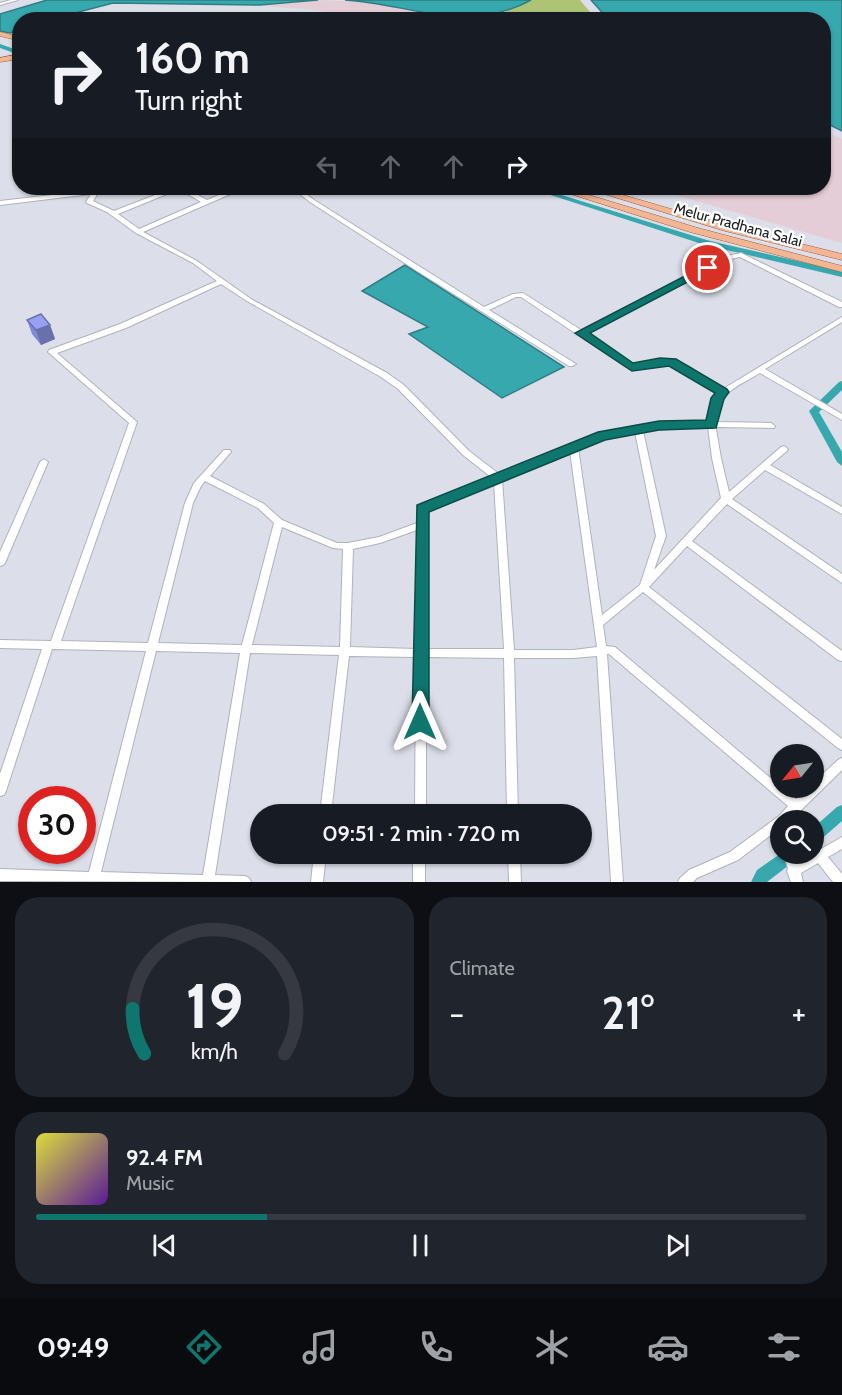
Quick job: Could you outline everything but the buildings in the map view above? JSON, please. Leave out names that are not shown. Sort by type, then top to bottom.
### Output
[{"type":"main road","name":"Melur Pradhana Salai","points":[[580,195],[694,230],[842,268]]},
{"type":"main road","name":"Melur Pradhana Salai","points":[[614,195],[729,229],[842,258]]},
{"type":"street","points":[[0,4],[16,0]]},
{"type":"street","points":[[0,202],[67,195]]},
{"type":"street","points":[[94,195],[89,202],[113,214],[138,232],[195,262],[249,300],[312,333],[401,387],[466,453],[498,478],[509,653],[513,804]]},
{"type":"street","points":[[113,214],[161,195]]},
{"type":"street","points":[[192,195],[207,203]]},
{"type":"street","points":[[138,232],[225,195]]},
{"type":"street","points":[[304,195],[483,310],[572,364]]},
{"type":"street","points":[[581,333],[735,255],[749,257],[842,305]]},
{"type":"street","points":[[0,792],[133,422],[52,352],[123,326],[222,281]]},
{"type":"street","points":[[483,310],[514,295],[523,295],[629,365],[636,368],[660,362],[672,362],[723,392]]},
{"type":"street","points":[[842,319],[723,392],[717,398],[712,425],[726,499],[842,579]]},
{"type":"street","points":[[759,369],[842,417]]},
{"type":"street","points":[[420,804],[422,509],[607,434],[638,428],[712,425],[771,426]]},
{"type":"street","points":[[638,428],[661,536],[643,587]]},
{"type":"street","points":[[574,446],[602,651],[617,882]]},
{"type":"street","points":[[598,624],[643,587],[726,499],[784,449]]},
{"type":"street","points":[[92,880],[189,503],[204,477],[227,452]]},
{"type":"street","points":[[0,563],[44,462]]},
{"type":"street","points":[[765,466],[842,511]]},
{"type":"street","points":[[204,477],[261,506],[279,522],[326,543],[348,546],[380,540],[422,525]]},
{"type":"street","points":[[208,881],[246,650],[279,522]]},
{"type":"street","points":[[686,541],[842,657]]},
{"type":"street","points":[[326,804],[345,651],[348,546]]},
{"type":"street","points":[[643,587],[842,745]]},
{"type":"street","points":[[0,644],[421,653],[573,654],[611,650],[796,806]]},
{"type":"street","points":[[792,810],[842,763]]},
{"type":"street","points":[[684,882],[693,874],[734,856],[770,829]]},
{"type":"street","points":[[824,854],[842,843]]},
{"type":"street","points":[[824,861],[841,882]]},
{"type":"street","points":[[316,882],[319,864]]},
{"type":"street","points":[[419,864],[419,882]]},
{"type":"street","points":[[514,864],[515,882]]},
{"type":"street","points":[[0,874],[92,880],[245,882]]},
{"type":"shaded area","points":[[319,0],[366,2],[417,12],[325,12],[262,6]]},
{"type":"shaded area","points":[[831,134],[842,139],[842,243],[675,195],[831,195]]},
{"type":"green space","points":[[531,0],[580,0],[590,12],[505,12]]},
{"type":"water","points":[[47,0],[318,0],[260,5],[113,3],[79,12],[12,12],[12,32],[10,33],[0,31],[0,14]]},
{"type":"water","points":[[345,0],[531,0],[498,12],[422,12]]},
{"type":"water","points":[[591,0],[842,0],[842,131],[831,126],[831,12],[602,12]]},
{"type":"water","points":[[405,265],[564,367],[502,398],[409,334],[428,327],[362,291]]},
{"type":"waterway","points":[[0,46],[12,50]]},
{"type":"waterway","points":[[555,195],[708,243],[842,274]]},
{"type":"waterway","points":[[842,384],[814,411],[842,462]]},
{"type":"waterway","points":[[824,828],[842,812]]},
{"type":"waterway","points":[[759,882],[762,875],[778,864]]},
{"type":"route","points":[[420,722],[422,509],[591,439],[615,432],[659,426],[712,425],[717,398],[723,392],[672,362],[666,361],[636,368],[581,333],[708,268]]}]
